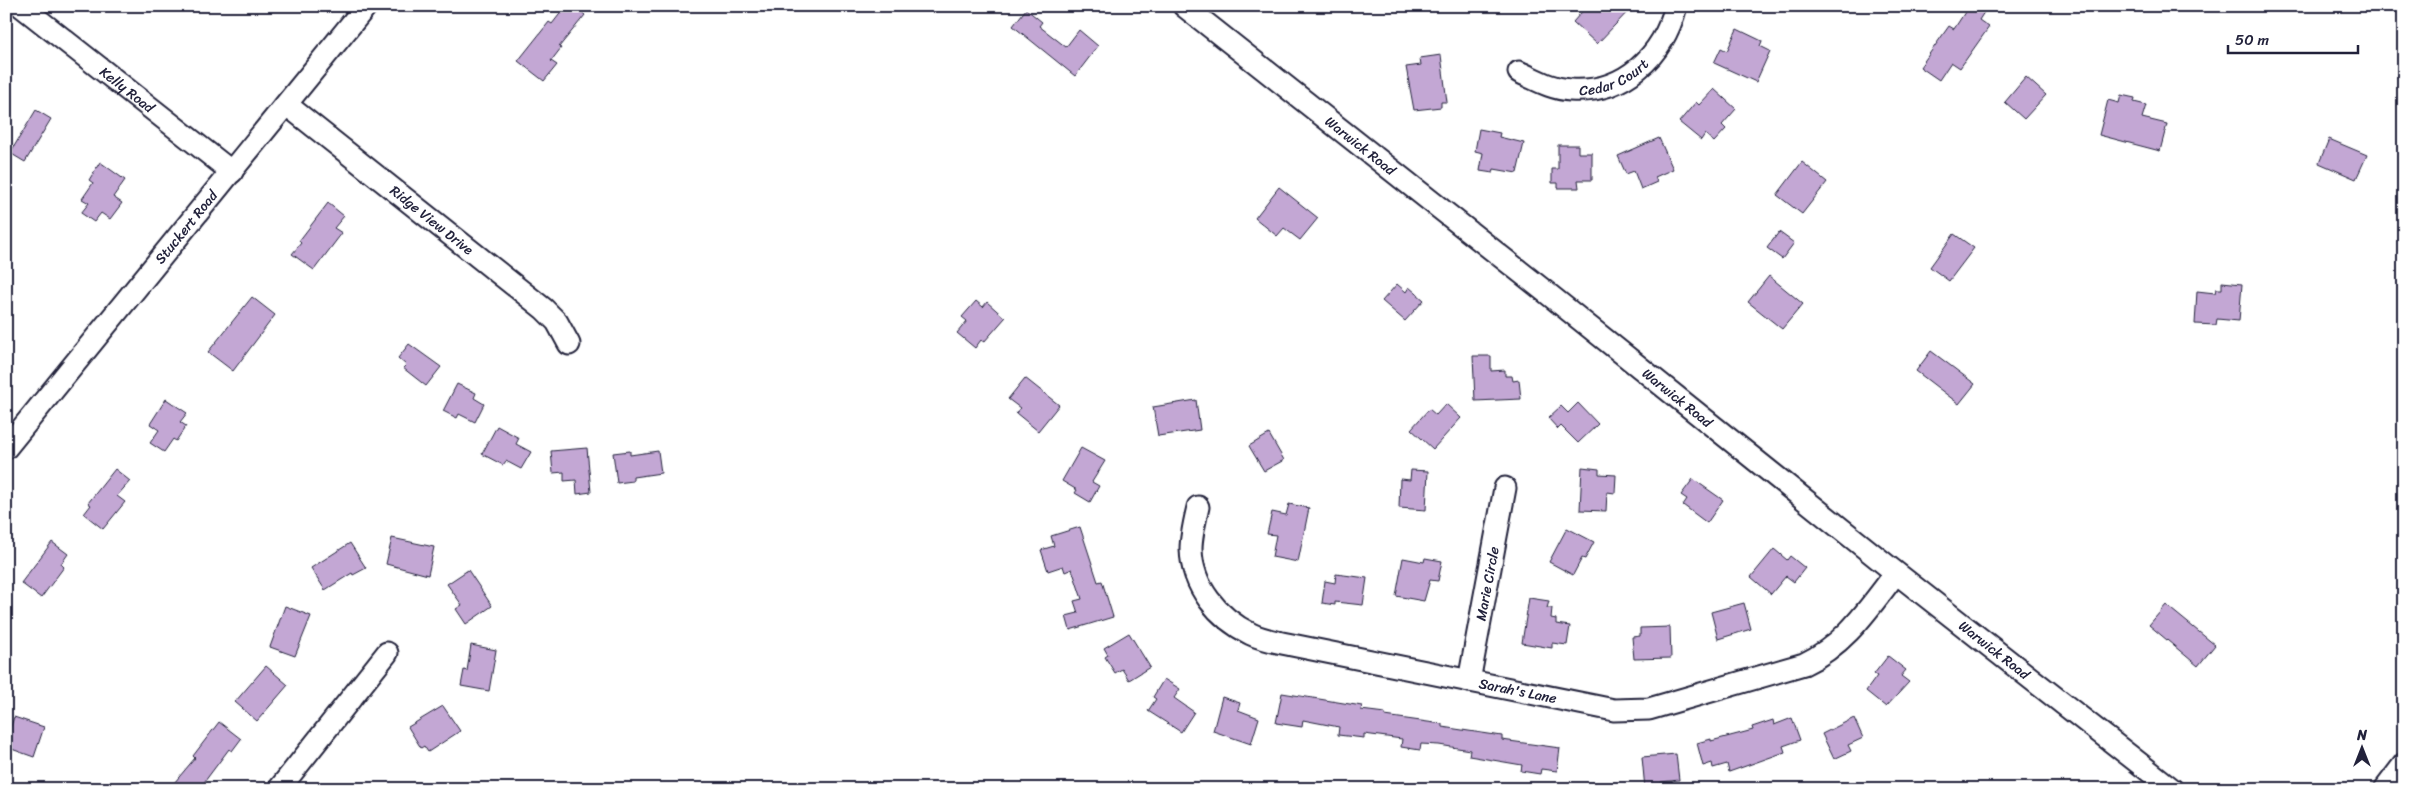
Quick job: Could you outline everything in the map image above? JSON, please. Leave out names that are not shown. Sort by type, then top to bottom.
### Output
[{"type":"street","name":"Kelly Road","points":[[21,6],[232,172]]},
{"type":"street","name":"Stuckert Road","points":[[6,448],[366,6]]},
{"type":"street","name":"Warwick Road","points":[[1184,6],[1547,293],[1896,573],[2172,789]]},
{"type":"street","name":"Cedar Court","points":[[1519,72],[1548,86],[1568,90],[1588,90],[1611,86],[1637,70],[1649,58],[1663,39],[1676,6]]},
{"type":"street","name":"Ridge View Drive","points":[[287,105],[544,309],[556,322],[569,344]]},
{"type":"street","name":"Marie Circle","points":[[1469,680],[1505,488]]},
{"type":"street","name":"Sarah's Lane","points":[[1198,507],[1191,548],[1193,564],[1204,594],[1232,622],[1263,638],[1614,710],[1649,709],[1804,664],[1818,658],[1841,641],[1896,573]]},
{"type":"street","points":[[279,789],[387,653]]},
{"type":"street","points":[[2385,789],[2404,764]]},
{"type":"building","points":[[566,6],[575,6],[585,15],[559,47],[561,48],[551,61],[557,65],[544,81],[518,61],[549,22],[552,24]]},
{"type":"building","points":[[1587,6],[1633,6],[1597,44],[1573,22]]},
{"type":"building","points":[[1969,6],[1988,6],[1979,20],[1989,27],[1960,68],[1951,62],[1939,80],[1920,67],[1949,26],[1954,29]]},
{"type":"building","points":[[1026,9],[1042,22],[1039,26],[1066,47],[1079,30],[1098,46],[1075,76],[1013,26]]},
{"type":"building","points":[[1737,29],[1762,41],[1760,46],[1770,51],[1756,82],[1714,63],[1721,48],[1727,51]]},
{"type":"building","points":[[1441,55],[1447,102],[1441,102],[1441,107],[1414,110],[1406,67],[1421,65],[1420,58]]},
{"type":"building","points":[[2026,77],[2046,95],[2024,119],[2005,102]]},
{"type":"building","points":[[1714,89],[1736,109],[1722,125],[1726,129],[1714,142],[1705,134],[1701,140],[1679,122],[1696,102],[1699,105]]},
{"type":"building","points":[[2121,95],[2135,98],[2134,102],[2146,105],[2142,118],[2167,124],[2160,151],[2099,135],[2108,100],[2119,103]]},
{"type":"building","points":[[36,110],[51,119],[25,162],[10,153]]},
{"type":"building","points":[[1479,129],[1500,133],[1499,137],[1524,143],[1517,173],[1494,169],[1493,173],[1480,171],[1483,153],[1475,151]]},
{"type":"building","points":[[1659,138],[1673,169],[1655,177],[1657,182],[1641,189],[1634,171],[1626,174],[1618,156]]},
{"type":"building","points":[[2329,139],[2367,155],[2356,179],[2319,163]]},
{"type":"building","points":[[1558,145],[1578,145],[1578,153],[1592,153],[1592,180],[1578,180],[1579,188],[1558,188],[1558,183],[1552,183],[1552,169],[1558,169]]},
{"type":"building","points":[[100,162],[125,180],[113,197],[122,203],[110,219],[101,213],[94,222],[81,213],[89,203],[82,199],[93,183],[89,180]]},
{"type":"building","points":[[1802,162],[1827,182],[1802,214],[1777,195]]},
{"type":"building","points":[[1279,187],[1318,218],[1300,240],[1284,228],[1277,236],[1255,218]]},
{"type":"building","points":[[328,203],[344,216],[334,228],[342,233],[314,270],[292,254],[301,243],[299,241]]},
{"type":"building","points":[[1779,232],[1794,243],[1782,259],[1767,248]]},
{"type":"building","points":[[1954,234],[1974,248],[1949,281],[1930,267]]},
{"type":"building","points":[[1769,276],[1803,304],[1782,329],[1748,302]]},
{"type":"building","points":[[2222,282],[2242,284],[2239,321],[2217,319],[2216,325],[2195,324],[2197,291],[2215,293],[2216,289],[2222,289]]},
{"type":"building","points":[[1397,284],[1406,292],[1409,287],[1424,300],[1405,321],[1382,301]]},
{"type":"building","points":[[252,297],[275,315],[233,371],[208,352]]},
{"type":"building","points":[[976,301],[983,307],[987,302],[1005,318],[984,342],[981,340],[975,348],[957,333],[967,321],[962,317]]},
{"type":"building","points":[[409,344],[441,367],[426,386],[403,368],[406,365],[398,358]]},
{"type":"building","points":[[1931,351],[1975,384],[1959,404],[1916,371]]},
{"type":"building","points":[[1473,356],[1491,356],[1491,371],[1505,370],[1505,376],[1512,376],[1513,381],[1519,380],[1521,399],[1475,401]]},
{"type":"building","points":[[1025,378],[1059,405],[1038,431],[1016,413],[1020,408],[1008,399]]},
{"type":"building","points":[[457,384],[476,393],[474,398],[484,404],[475,422],[459,414],[457,418],[443,411]]},
{"type":"building","points":[[166,399],[187,413],[180,422],[186,426],[176,441],[173,439],[164,452],[150,443],[159,430],[150,424]]},
{"type":"building","points":[[1196,400],[1200,430],[1158,436],[1153,407]]},
{"type":"building","points":[[1578,403],[1598,424],[1578,443],[1561,426],[1558,429],[1548,418],[1561,406],[1568,413]]},
{"type":"building","points":[[1446,404],[1461,418],[1433,449],[1411,429],[1429,409],[1436,415]]},
{"type":"building","points":[[497,426],[519,438],[516,444],[531,452],[521,469],[506,461],[503,465],[482,454]]},
{"type":"building","points":[[1269,434],[1284,460],[1264,471],[1249,446]]},
{"type":"building","points":[[587,448],[591,492],[577,494],[576,480],[564,481],[564,472],[553,473],[551,451]]},
{"type":"building","points":[[1081,448],[1105,461],[1092,482],[1099,486],[1090,502],[1075,493],[1077,490],[1062,481]]},
{"type":"building","points":[[630,451],[630,455],[658,451],[661,473],[633,477],[633,481],[617,483],[613,453]]},
{"type":"building","points":[[1582,467],[1599,469],[1599,474],[1616,475],[1615,493],[1607,492],[1606,511],[1580,510]]},
{"type":"building","points":[[115,469],[130,481],[117,496],[125,502],[103,529],[84,514],[91,505],[88,503]]},
{"type":"building","points":[[1411,470],[1428,471],[1426,510],[1399,508],[1400,479],[1410,480]]},
{"type":"building","points":[[1693,479],[1723,500],[1707,523],[1683,505],[1687,499],[1681,495]]},
{"type":"building","points":[[1289,504],[1309,508],[1298,562],[1272,557],[1276,535],[1267,534],[1272,512],[1286,515]]},
{"type":"building","points":[[1080,527],[1098,582],[1102,581],[1113,617],[1070,630],[1066,616],[1078,613],[1074,601],[1082,599],[1072,569],[1065,572],[1063,566],[1048,571],[1041,550],[1054,546],[1051,536]]},
{"type":"building","points":[[1567,528],[1594,542],[1585,559],[1582,558],[1573,575],[1549,562]]},
{"type":"building","points":[[392,538],[434,547],[428,575],[386,564]]},
{"type":"building","points":[[52,542],[68,554],[61,564],[64,567],[41,598],[21,583]]},
{"type":"building","points":[[350,543],[366,568],[353,575],[352,573],[325,590],[311,568]]},
{"type":"building","points":[[1774,549],[1787,560],[1790,556],[1805,568],[1794,582],[1786,576],[1771,594],[1751,577]]},
{"type":"building","points":[[1403,558],[1424,562],[1425,558],[1442,561],[1438,581],[1430,580],[1424,601],[1396,596]]},
{"type":"building","points":[[468,570],[492,606],[466,624],[456,609],[462,605],[447,584]]},
{"type":"building","points":[[1336,574],[1367,578],[1363,605],[1335,602],[1335,605],[1322,603],[1325,581],[1335,583]]},
{"type":"building","points":[[1529,598],[1549,601],[1547,608],[1552,608],[1551,618],[1556,619],[1556,624],[1570,626],[1567,645],[1552,643],[1552,648],[1522,643]]},
{"type":"building","points":[[1744,603],[1751,629],[1718,639],[1711,612]]},
{"type":"building","points":[[2166,605],[2215,645],[2198,666],[2149,625]]},
{"type":"building","points":[[285,606],[311,616],[295,656],[270,647]]},
{"type":"building","points":[[1670,627],[1671,658],[1634,659],[1632,637],[1640,636],[1640,628]]},
{"type":"building","points":[[1129,633],[1150,667],[1129,680],[1122,669],[1115,673],[1105,657],[1108,655],[1104,648]]},
{"type":"building","points":[[471,645],[496,650],[489,691],[461,686],[464,670],[467,671]]},
{"type":"building","points":[[1888,656],[1906,670],[1901,676],[1909,682],[1886,707],[1866,691],[1877,676],[1874,674]]},
{"type":"building","points":[[266,666],[288,685],[257,721],[235,702]]},
{"type":"building","points":[[1164,679],[1180,689],[1174,698],[1194,712],[1181,732],[1148,711],[1156,699],[1153,697]]},
{"type":"building","points":[[1282,693],[1362,706],[1361,710],[1385,713],[1385,716],[1442,724],[1442,727],[1502,736],[1502,740],[1560,748],[1557,771],[1541,769],[1540,774],[1521,771],[1522,765],[1469,756],[1470,750],[1421,744],[1420,750],[1401,747],[1402,739],[1364,734],[1364,738],[1338,735],[1339,727],[1303,720],[1302,727],[1276,723]]},
{"type":"building","points":[[1222,697],[1240,703],[1238,710],[1259,718],[1251,744],[1213,731]]},
{"type":"building","points":[[443,706],[460,731],[428,752],[424,746],[421,748],[408,727]]},
{"type":"building","points":[[14,717],[44,727],[34,757],[6,747],[6,741]]},
{"type":"building","points":[[1792,718],[1800,740],[1783,746],[1785,752],[1729,772],[1727,764],[1713,768],[1712,763],[1703,766],[1697,743],[1753,730],[1752,727],[1773,720],[1774,725]]},
{"type":"building","points":[[1854,718],[1863,738],[1848,745],[1851,751],[1834,759],[1822,734]]},
{"type":"building","points":[[219,722],[241,739],[232,751],[229,749],[199,789],[169,789],[195,758],[193,756]]},
{"type":"building","points":[[1676,754],[1679,780],[1661,782],[1662,789],[1645,789],[1642,757]]}]
